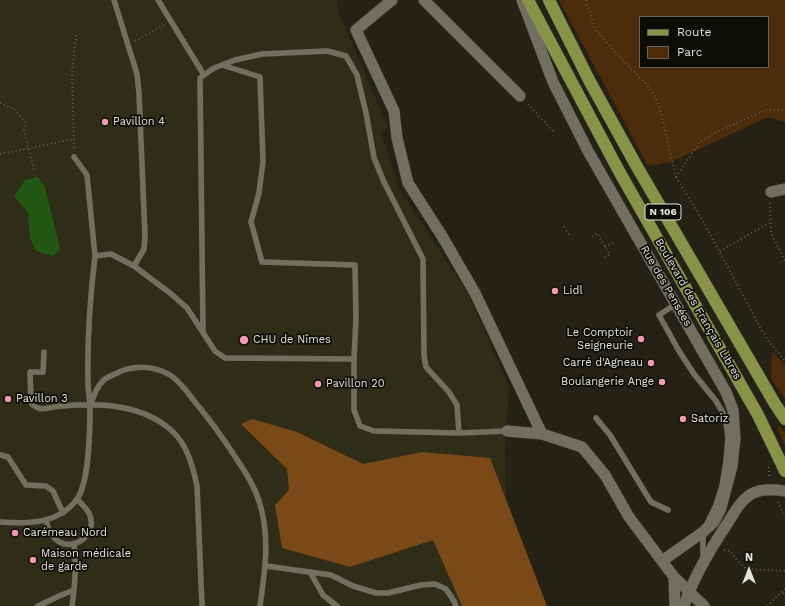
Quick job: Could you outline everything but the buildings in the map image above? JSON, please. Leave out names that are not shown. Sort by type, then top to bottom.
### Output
[{"type":"main road","name":"Boulevard des Français Libres","points":[[528,0],[620,173],[758,415],[785,471]]},
{"type":"main road","name":"Boulevard des Français Libres","points":[[549,0],[589,80],[636,165],[785,419]]},
{"type":"street","points":[[392,0],[356,30],[394,111],[397,138],[408,183],[442,236],[475,293],[542,434]]},
{"type":"street","points":[[424,0],[520,96]]},
{"type":"street","name":"Rue des Pensées","points":[[522,0],[553,82],[588,151],[726,392],[733,410],[735,439],[732,466],[722,508],[714,522],[703,532],[662,561]]},
{"type":"street","points":[[771,192],[785,189]]},
{"type":"street","points":[[507,431],[542,434],[582,447],[605,475],[629,517],[674,577],[704,606]]},
{"type":"street","points":[[684,606],[688,592],[703,560],[739,505],[747,496],[759,491],[772,489],[780,494]]},
{"type":"street","points":[[674,577],[675,606]]},
{"type":"lane","points":[[114,0],[138,80],[145,214],[144,249],[134,266]]},
{"type":"lane","points":[[158,0],[204,75]]},
{"type":"lane","points":[[203,332],[200,78],[214,68],[235,60],[262,54],[327,51],[346,56],[357,75],[366,112],[374,158],[384,182],[423,259],[424,355],[426,367],[449,392],[457,405],[459,432]]},
{"type":"lane","points":[[222,65],[260,77],[263,161],[259,193],[251,222],[262,262],[355,265],[356,318],[354,410],[360,426],[374,431],[507,431]]},
{"type":"lane","points":[[0,522],[21,523],[46,520],[63,513],[77,499],[83,488],[86,472],[90,406],[88,383],[90,296],[95,256],[87,175],[74,157]]},
{"type":"lane","points":[[95,256],[111,254],[134,266],[170,292],[187,308],[215,352],[225,358],[354,359]]},
{"type":"lane","points":[[676,304],[659,315],[678,351],[716,401],[723,413],[728,438],[722,486],[716,504],[703,532],[703,560]]},
{"type":"lane","points":[[44,352],[43,372],[30,372],[31,403],[35,407],[42,410],[55,406],[113,407],[137,410],[154,418],[173,431],[186,449],[193,467],[197,486],[202,606]]},
{"type":"lane","points":[[90,406],[96,391],[104,379],[134,367],[159,370],[171,376],[186,391],[217,428],[253,486],[260,503],[265,520],[266,539],[266,566],[260,606]]},
{"type":"lane","points":[[596,418],[610,435],[651,502],[668,510]]},
{"type":"lane","points":[[0,455],[8,457],[26,485],[46,486],[53,491],[63,513]]},
{"type":"lane","points":[[46,520],[48,530],[56,540],[67,545],[74,544],[85,538],[91,527],[89,514],[77,499]]},
{"type":"lane","points":[[72,606],[76,556],[74,544]]},
{"type":"lane","points":[[266,566],[331,575],[353,586],[376,593],[435,584],[446,589],[456,606]]},
{"type":"lane","points":[[310,572],[323,594],[337,606]]},
{"type":"lane","points":[[38,606],[74,590]]},
{"type":"path","points":[[586,0],[595,29],[648,86],[656,98],[661,112],[676,177],[703,220],[761,328],[770,343],[785,361]]},
{"type":"path","points":[[128,44],[172,22]]},
{"type":"path","points":[[74,157],[72,74],[76,35]]},
{"type":"path","points":[[520,96],[553,130]]},
{"type":"path","points":[[0,103],[14,109],[25,122],[24,130],[34,170]]},
{"type":"path","points":[[676,177],[699,143],[716,132],[766,110],[785,110]]},
{"type":"path","points":[[0,154],[74,139]]},
{"type":"path","points":[[771,192],[771,233],[785,261]]},
{"type":"path","points":[[720,251],[770,223]]},
{"type":"path","points":[[564,227],[570,237]]},
{"type":"path","points":[[592,236],[597,233],[610,255],[606,257]]},
{"type":"path","points":[[605,247],[616,242]]},
{"type":"path","points":[[780,494],[785,517]]},
{"type":"path","points":[[712,548],[730,551],[746,569],[785,571]]},
{"type":"path","points":[[767,606],[785,589]]},
{"type":"path","points":[[783,592],[785,597]]},
{"type":"shaded area","name":"CHU de Nîmes","points":[[0,0],[337,0],[339,13],[388,128],[381,132],[400,191],[468,293],[509,387],[505,451],[506,499],[533,606],[0,606]]},
{"type":"shaded area","points":[[38,177],[45,187],[60,249],[53,256],[36,251],[30,238],[28,213],[14,196],[25,180]]},
{"type":"shaded area","points":[[252,419],[297,432],[363,464],[422,452],[490,458],[547,606],[462,606],[433,540],[350,567],[282,548],[275,505],[289,490],[287,469],[241,424]]},
{"type":"green space","points":[[559,0],[785,0],[785,122],[768,117],[671,162],[648,166]]},
{"type":"green space","points":[[772,351],[785,365],[785,399],[771,379]]},
{"type":"green space","points":[[780,426],[785,434],[785,446],[777,428]]},
{"type":"place","name":"Pavillon 4","points":[[105,122]]},
{"type":"place","name":"Lidl","points":[[555,291]]},
{"type":"place","name":"Le Comptoir Seigneurie","points":[[641,339]]},
{"type":"place","name":"CHU de Nîmes","points":[[244,340]]},
{"type":"place","name":"Carré d'Agneau","points":[[651,363]]},
{"type":"place","name":"Boulangerie Ange","points":[[662,382]]},
{"type":"place","name":"Pavillon 20","points":[[318,384]]},
{"type":"place","name":"Pavillon 3","points":[[8,399]]},
{"type":"place","name":"Satoriz","points":[[683,419]]},
{"type":"place","name":"Carémeau Nord","points":[[15,533]]},
{"type":"place","name":"Maison médicale de garde","points":[[33,560]]}]
